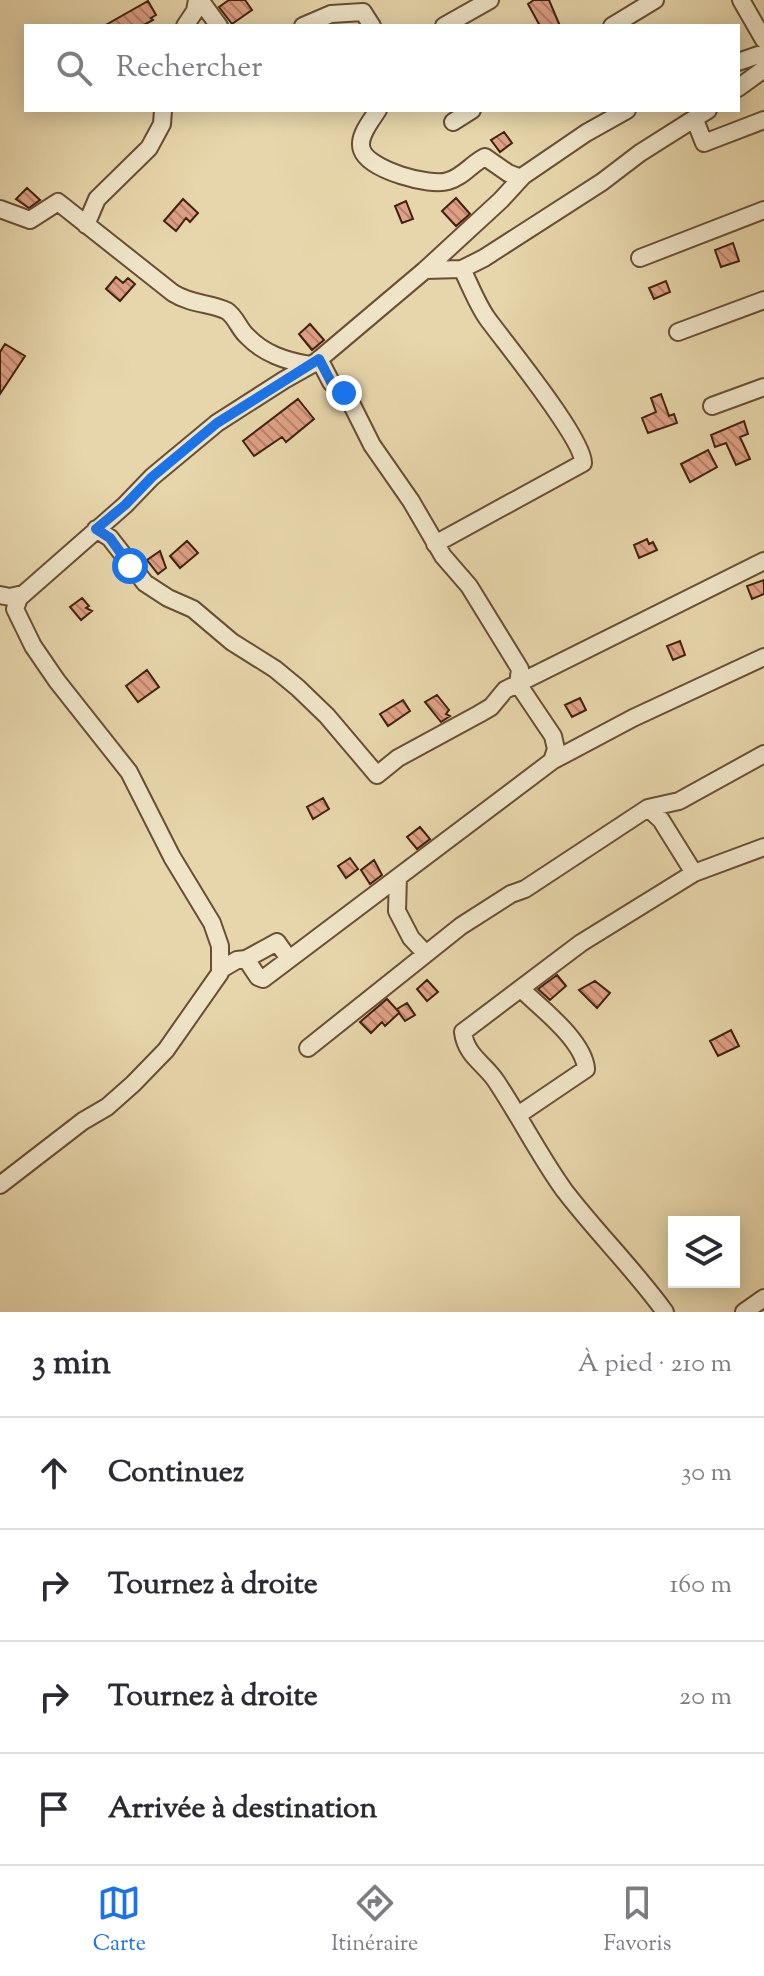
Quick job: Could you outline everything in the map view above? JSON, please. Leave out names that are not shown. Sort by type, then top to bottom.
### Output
[{"type":"street","points":[[188,24],[199,0]]},
{"type":"street","points":[[199,0],[217,24]]},
{"type":"street","points":[[448,24],[490,0]]},
{"type":"street","points":[[615,24],[655,0]]},
{"type":"street","points":[[741,0],[764,40]]},
{"type":"street","points":[[308,24],[358,6],[371,24]]},
{"type":"street","points":[[740,61],[764,53]]},
{"type":"street","points":[[740,87],[764,69]]},
{"type":"street","points":[[86,225],[97,199],[149,148],[162,124],[163,112]]},
{"type":"street","points":[[377,112],[361,138],[361,149],[370,162],[392,172],[431,182],[446,182],[462,175],[473,162],[485,157],[521,178]]},
{"type":"street","points":[[453,122],[469,112]]},
{"type":"street","points":[[0,595],[10,597],[23,594],[39,583],[152,477],[217,423],[315,362],[425,270],[521,178],[586,133],[623,112]]},
{"type":"street","points":[[425,270],[462,269],[484,258],[702,115],[704,143],[764,120]]},
{"type":"street","points":[[0,209],[30,220],[58,202],[173,293],[186,301],[223,309],[232,315],[246,336],[262,349],[285,361],[315,362],[352,405],[372,445],[411,501],[435,544],[476,596],[524,676],[553,736],[556,749],[552,761]]},
{"type":"street","points":[[640,258],[764,210]]},
{"type":"street","points":[[435,544],[583,463],[583,455],[575,440],[486,316],[462,269]]},
{"type":"street","points":[[678,332],[764,300]]},
{"type":"street","points":[[712,406],[764,387]]},
{"type":"street","points":[[96,529],[110,538],[145,583],[193,609],[232,642],[275,669],[298,688],[327,716],[377,775],[398,758],[491,707],[505,690],[524,676],[764,561]]},
{"type":"street","points":[[23,594],[15,609],[33,646],[129,772],[172,857],[212,923],[220,946],[220,970]]},
{"type":"street","points":[[246,959],[258,977],[263,979],[552,761],[633,718],[764,657]]},
{"type":"street","points":[[308,1048],[461,926],[511,894],[525,889],[648,808],[679,801],[764,754]]},
{"type":"street","points":[[648,808],[661,820],[694,873]]},
{"type":"street","points":[[665,1312],[550,1171],[493,1076],[465,1047],[463,1032],[581,943],[694,873],[764,847]]},
{"type":"street","points":[[398,877],[397,911],[411,938],[426,954]]},
{"type":"street","points":[[0,1185],[63,1136],[107,1107],[133,1084],[166,1050],[220,970],[277,942],[289,959]]},
{"type":"street","points":[[518,1115],[586,1069],[585,1059],[557,1022],[521,989]]},
{"type":"street","points":[[744,1312],[764,1298]]},
{"type":"building","points":[[229,0],[245,0],[252,10],[232,24],[219,7]]},
{"type":"building","points":[[534,0],[549,0],[559,24],[539,24],[528,4]]},
{"type":"building","points":[[148,1],[156,15],[146,24],[108,24]]},
{"type":"building","points":[[504,132],[512,143],[500,152],[491,140]]},
{"type":"building","points":[[27,188],[40,200],[29,208],[16,199]]},
{"type":"building","points":[[456,198],[470,214],[456,226],[442,211]]},
{"type":"building","points":[[183,199],[198,213],[190,222],[186,218],[176,231],[164,221]]},
{"type":"building","points":[[406,201],[413,219],[402,223],[395,206]]},
{"type":"building","points":[[733,243],[739,261],[721,267],[715,250]]},
{"type":"building","points":[[116,277],[123,283],[128,278],[135,284],[120,301],[106,289]]},
{"type":"building","points":[[666,281],[670,292],[654,299],[649,288]]},
{"type":"building","points":[[310,324],[324,340],[312,350],[299,334]]},
{"type":"building","points":[[5,344],[25,356],[0,394],[0,352]]},
{"type":"building","points":[[661,394],[669,416],[674,414],[677,423],[648,433],[642,418],[656,412],[651,398]]},
{"type":"building","points":[[298,399],[314,419],[286,442],[282,437],[254,456],[243,441]]},
{"type":"building","points":[[744,421],[748,434],[740,437],[750,459],[736,465],[726,443],[715,447],[711,435]]},
{"type":"building","points":[[708,450],[717,467],[690,482],[681,464]]},
{"type":"building","points":[[647,539],[649,544],[653,542],[657,550],[639,558],[634,545]]},
{"type":"building","points":[[187,541],[198,553],[180,568],[170,556]]},
{"type":"building","points":[[160,551],[166,568],[158,574],[147,560]]},
{"type":"building","points":[[764,580],[764,594],[752,599],[747,586]]},
{"type":"building","points":[[82,598],[89,606],[86,608],[92,611],[81,620],[70,607]]},
{"type":"building","points":[[680,641],[685,655],[673,660],[667,646]]},
{"type":"building","points":[[147,670],[159,687],[138,702],[126,686]]},
{"type":"building","points":[[437,695],[450,716],[441,722],[425,702]]},
{"type":"building","points":[[580,698],[586,710],[572,717],[565,705]]},
{"type":"building","points":[[403,700],[410,711],[388,726],[380,714]]},
{"type":"building","points":[[323,798],[329,809],[313,819],[307,807]]},
{"type":"building","points":[[420,827],[430,839],[417,849],[407,837]]},
{"type":"building","points":[[350,858],[358,869],[346,878],[338,866]]},
{"type":"building","points":[[374,860],[382,875],[370,884],[361,870]]},
{"type":"building","points":[[557,975],[566,986],[550,1000],[538,989]]},
{"type":"building","points":[[427,980],[438,992],[427,1001],[417,989]]},
{"type":"building","points":[[595,981],[610,993],[597,1008],[579,990]]},
{"type":"building","points":[[387,999],[399,1012],[397,1009],[407,1003],[415,1015],[405,1021],[399,1013],[385,1026],[382,1022],[371,1033],[360,1022]]},
{"type":"building","points":[[731,1030],[739,1046],[718,1056],[710,1041]]},
{"type":"route","points":[[130,566],[110,538],[96,529],[217,423],[319,359],[331,382],[344,393]]}]
